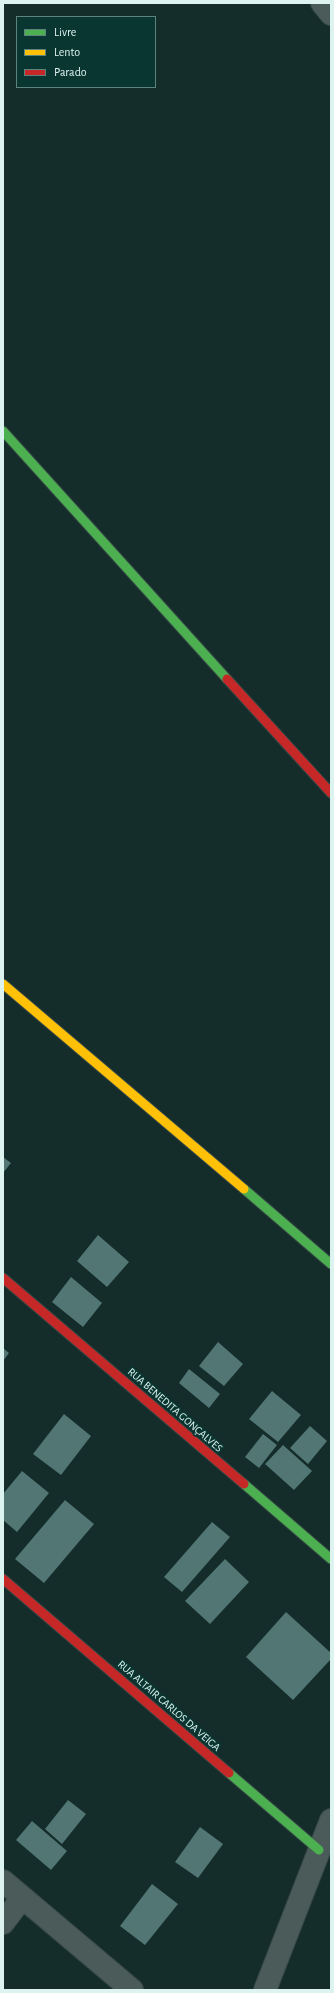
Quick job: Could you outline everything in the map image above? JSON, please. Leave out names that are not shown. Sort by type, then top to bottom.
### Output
[{"type":"street","points":[[322,3],[331,14]]},
{"type":"street","points":[[3,431],[331,793]]},
{"type":"street","points":[[3,984],[331,1264]]},
{"type":"street","name":"RUA BENEDITA GONÇALVES","points":[[3,1278],[331,1559]]},
{"type":"street","name":"RUA ALTAIR CARLOS DA VEIGA","points":[[3,1579],[319,1850]]},
{"type":"street","points":[[265,1990],[331,1820]]},
{"type":"street","points":[[3,1881],[132,1990]]},
{"type":"street","points":[[3,1923],[22,1898]]},
{"type":"building","points":[[3,1157],[11,1163],[3,1173]]},
{"type":"building","points":[[98,1235],[129,1262],[107,1287],[77,1261]]},
{"type":"building","points":[[71,1277],[102,1303],[83,1327],[52,1302]]},
{"type":"building","points":[[218,1342],[243,1364],[224,1386],[199,1366]]},
{"type":"building","points":[[3,1348],[9,1353],[3,1361]]},
{"type":"building","points":[[189,1369],[220,1394],[209,1408],[179,1383]]},
{"type":"building","points":[[272,1391],[301,1415],[278,1442],[249,1419]]},
{"type":"building","points":[[64,1414],[91,1436],[61,1475],[33,1454]]},
{"type":"building","points":[[310,1426],[327,1441],[308,1464],[290,1448]]},
{"type":"building","points":[[263,1434],[277,1445],[259,1468],[245,1457]]},
{"type":"building","points":[[283,1445],[312,1471],[294,1490],[265,1464]]},
{"type":"building","points":[[22,1471],[49,1493],[17,1532],[3,1520],[3,1494]]},
{"type":"building","points":[[65,1500],[94,1524],[44,1583],[15,1559]]},
{"type":"building","points":[[212,1522],[230,1537],[182,1592],[164,1577]]},
{"type":"building","points":[[225,1559],[249,1582],[210,1624],[185,1601]]},
{"type":"building","points":[[286,1612],[331,1653],[331,1659],[293,1700],[246,1657]]},
{"type":"building","points":[[68,1800],[86,1814],[62,1844],[45,1829]]},
{"type":"building","points":[[32,1821],[67,1851],[51,1870],[16,1840]]},
{"type":"building","points":[[200,1827],[223,1844],[198,1878],[175,1862]]},
{"type":"building","points":[[152,1884],[178,1904],[145,1945],[120,1926]]},
{"type":"traffic: fast","points":[[3,431],[227,679]]},
{"type":"traffic: fast","points":[[244,1189],[331,1264]]},
{"type":"traffic: fast","points":[[244,1484],[331,1559]]},
{"type":"traffic: fast","points":[[229,1773],[319,1850]]},
{"type":"traffic: slow","points":[[3,984],[244,1189]]},
{"type":"traffic: jam","points":[[227,679],[331,793]]},
{"type":"traffic: jam","points":[[3,1278],[244,1484]]},
{"type":"traffic: jam","points":[[3,1579],[229,1773]]}]
